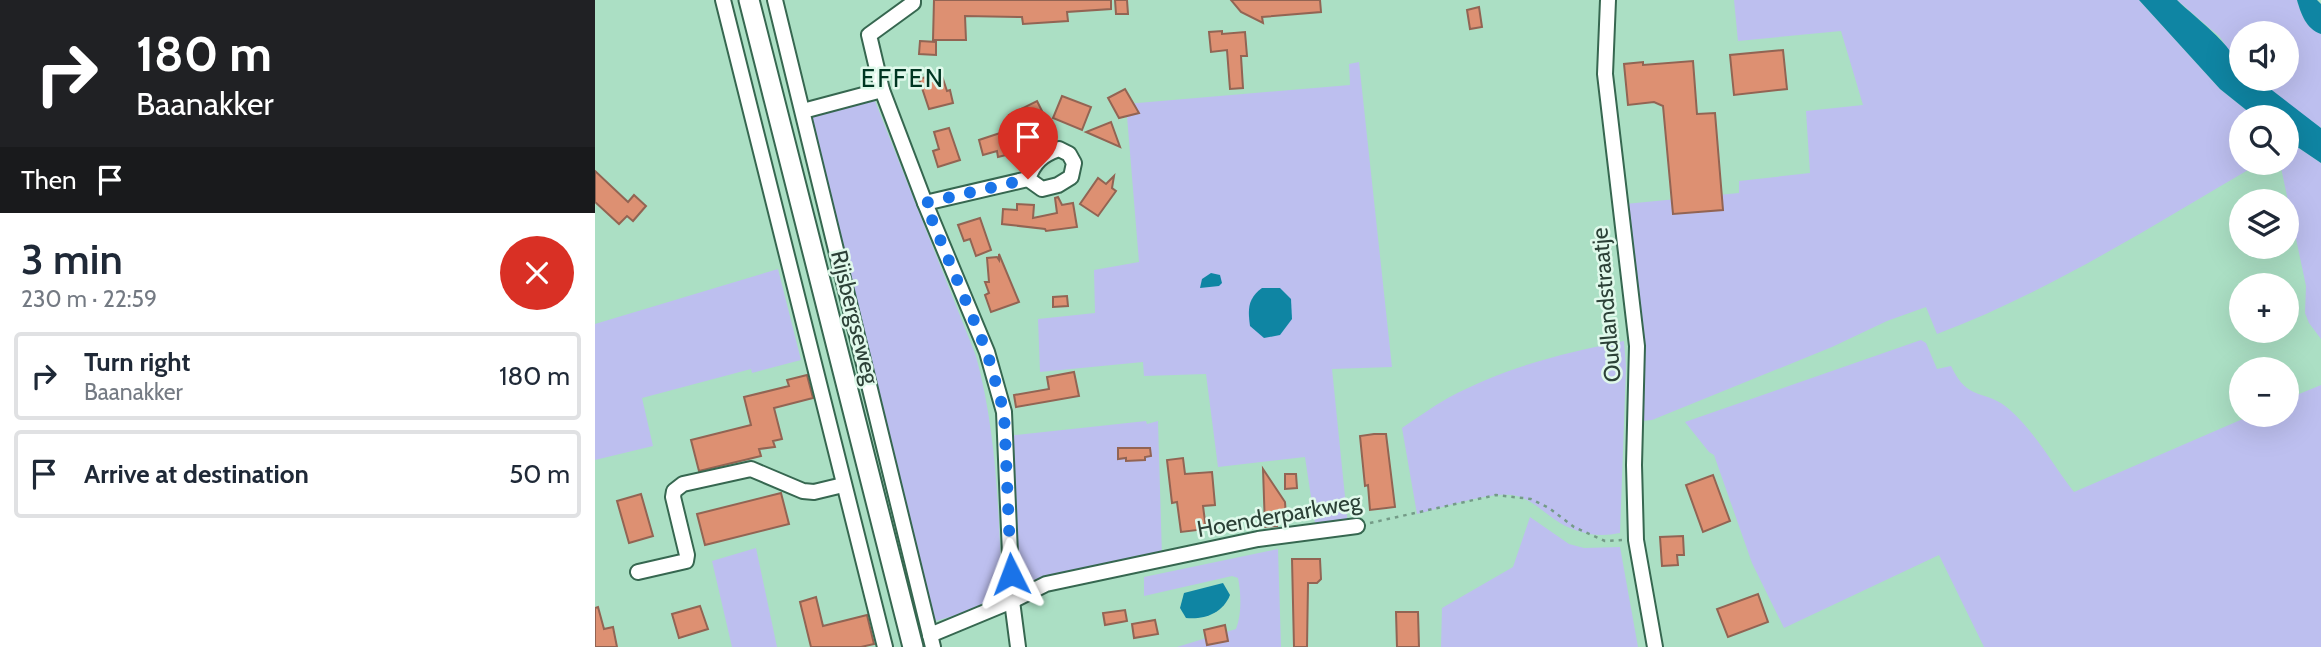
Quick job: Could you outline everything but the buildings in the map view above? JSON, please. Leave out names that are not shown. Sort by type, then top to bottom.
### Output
[{"type":"main road","name":"Rijsbergseweg","points":[[749,0],[913,647]]},
{"type":"street","points":[[723,0],[885,647]]},
{"type":"street","name":"Rijsbergseweg","points":[[775,0],[932,641]]},
{"type":"street","points":[[913,0],[913,3],[869,35],[882,90],[925,203],[987,352],[1004,412],[1012,601],[1018,647]]},
{"type":"street","name":"Oudlandstraatje","points":[[1608,0],[1605,74],[1637,346],[1636,540],[1655,647]]},
{"type":"street","points":[[803,111],[882,90]]},
{"type":"street","points":[[925,203],[1028,179]]},
{"type":"street","points":[[638,572],[686,561],[687,555],[673,496],[674,491],[683,484],[751,469],[803,491],[814,492],[843,485]]},
{"type":"street","name":"Hoenderparkweg","points":[[932,641],[1047,584],[1258,539],[1357,526]]},
{"type":"path","name":"Hoenderparkweg","points":[[1357,526],[1496,495],[1531,499],[1549,508],[1574,527],[1605,541],[1636,540]]},
{"type":"shaded area","points":[[1734,0],[2139,0],[2220,89],[2240,105],[2229,105],[2229,175],[2239,175],[2062,277],[1979,317],[1937,334],[1926,307],[1652,420],[1642,421],[1625,204],[1739,193],[1739,181],[1810,173],[1806,111],[1863,105],[1841,31],[1738,41]]},
{"type":"shaded area","points":[[2139,0],[2177,0],[2226,46],[2229,50],[2229,91],[2273,91],[2291,105],[2240,105],[2220,89]]},
{"type":"shaded area","points":[[2177,0],[2297,0],[2308,24],[2321,34],[2321,128],[2299,112],[2299,105],[2290,105],[2270,91],[2299,91],[2299,21],[2229,21],[2229,51],[2220,37]]},
{"type":"shaded area","points":[[2297,0],[2317,0],[2321,4],[2321,34],[2308,25]]},
{"type":"shaded area","points":[[1359,62],[1392,367],[1332,369],[1348,526],[1316,530],[1305,457],[1218,467],[1206,374],[1144,376],[1143,362],[1040,372],[1038,319],[1095,313],[1094,270],[1139,262],[1126,104],[1350,85],[1349,64]]},
{"type":"shaded area","points":[[873,96],[976,356],[993,445],[1002,595],[957,615],[935,621],[809,116]]},
{"type":"shaded area","points":[[2299,111],[2321,128],[2321,163],[2299,148]]},
{"type":"shaded area","points":[[2299,148],[2321,163],[2321,339],[2305,313],[2306,286],[2299,253],[2299,189],[2285,189],[2283,175],[2299,175]]},
{"type":"shaded area","points":[[778,269],[801,360],[752,373],[751,369],[642,398],[653,446],[595,460],[595,324]]},
{"type":"shaded area","points":[[1211,273],[1220,275],[1222,283],[1219,286],[1200,288],[1202,279]]},
{"type":"shaded area","points":[[1262,288],[1280,288],[1291,299],[1292,319],[1280,335],[1264,338],[1250,326],[1250,305]]},
{"type":"shaded area","points":[[1921,340],[1926,343],[1937,369],[1951,366],[1964,385],[2010,410],[2036,438],[2074,492],[2229,425],[2299,427],[2299,394],[2321,385],[2321,647],[1984,647],[1939,555],[1784,628],[1752,563],[1714,455],[1685,422]]},
{"type":"shaded area","points":[[1624,341],[1626,367],[1620,533],[1602,535],[1577,531],[1527,500],[1507,495],[1482,497],[1417,514],[1402,428],[1448,398],[1490,378],[1556,356]]},
{"type":"shaded area","points":[[1146,421],[1147,424],[1158,421],[1162,557],[1017,590],[1006,436]]},
{"type":"shaded area","points":[[1530,517],[1569,544],[1584,548],[1620,547],[1638,647],[1441,647],[1442,608],[1513,567]]},
{"type":"shaded area","points":[[756,548],[777,647],[732,647],[712,561]]},
{"type":"shaded area","points":[[1278,549],[1281,647],[1177,647],[1236,629],[1240,604],[1238,578],[1232,576],[1144,596],[1144,577]]},
{"type":"shaded area","points":[[1223,583],[1230,595],[1218,611],[1199,618],[1186,618],[1180,608],[1184,593]]},
{"type":"district","name":"EFFEN","points":[[903,78]]},
{"type":"route","points":[[1011,574],[1004,412],[987,352],[925,203],[1028,179]]}]
